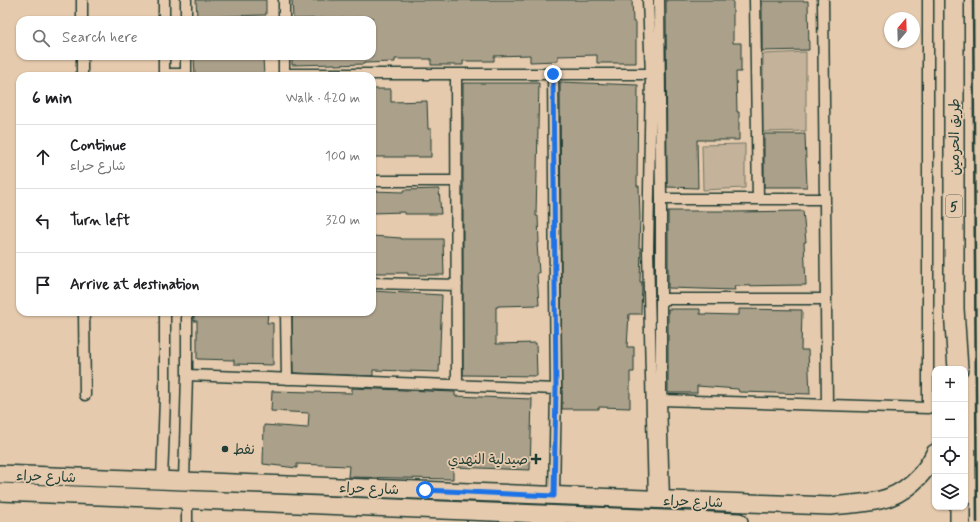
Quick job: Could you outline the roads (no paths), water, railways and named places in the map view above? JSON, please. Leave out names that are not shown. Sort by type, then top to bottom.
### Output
[{"type":"highway","name":"طريق الحرمين","points":[[953,0],[954,309],[958,366]]},
{"type":"highway","points":[[960,510],[960,522]]},
{"type":"main road","points":[[948,366],[954,309]]},
{"type":"main road","name":"شارع حراء","points":[[0,474],[830,506],[880,500],[902,491],[920,476],[932,458]]},
{"type":"main road","name":"شارع حراء","points":[[0,492],[603,519],[738,522]]},
{"type":"main road","points":[[728,502],[730,522]]},
{"type":"street","points":[[82,0],[82,16]]},
{"type":"street","points":[[164,0],[164,16]]},
{"type":"street","points":[[186,0],[186,16]]},
{"type":"street","points":[[284,0],[284,16]]},
{"type":"street","points":[[648,0],[650,74],[648,250],[659,500]]},
{"type":"street","points":[[659,0],[661,199],[661,400],[659,500]]},
{"type":"street","points":[[755,0],[758,199]]},
{"type":"street","points":[[822,0],[827,405]]},
{"type":"street","points":[[661,400],[928,408],[928,0]]},
{"type":"street","points":[[82,60],[82,72]]},
{"type":"street","points":[[164,60],[164,72]]},
{"type":"street","points":[[186,60],[186,72]]},
{"type":"street","points":[[284,60],[284,72]]},
{"type":"street","points":[[376,74],[650,74]]},
{"type":"street","points":[[456,74],[457,385]]},
{"type":"street","points":[[553,74],[556,389],[554,496]]},
{"type":"street","points":[[376,181],[456,181]]},
{"type":"street","points":[[661,199],[825,199]]},
{"type":"street","points":[[648,250],[661,249]]},
{"type":"street","points":[[376,283],[457,285]]},
{"type":"street","points":[[661,299],[826,299]]},
{"type":"street","points":[[84,316],[85,395]]},
{"type":"street","points":[[162,480],[165,400],[165,316]]},
{"type":"street","points":[[184,481],[187,316]]},
{"type":"street","points":[[286,316],[287,379]]},
{"type":"street","points":[[187,375],[556,389]]},
{"type":"street","points":[[187,500],[187,522]]},
{"type":"railway","points":[[973,0],[977,522]]},
{"type":"place","name":"نفط","points":[[225,449]]},
{"type":"place","name":"صيدلية النهدي","points":[[536,459]]}]
